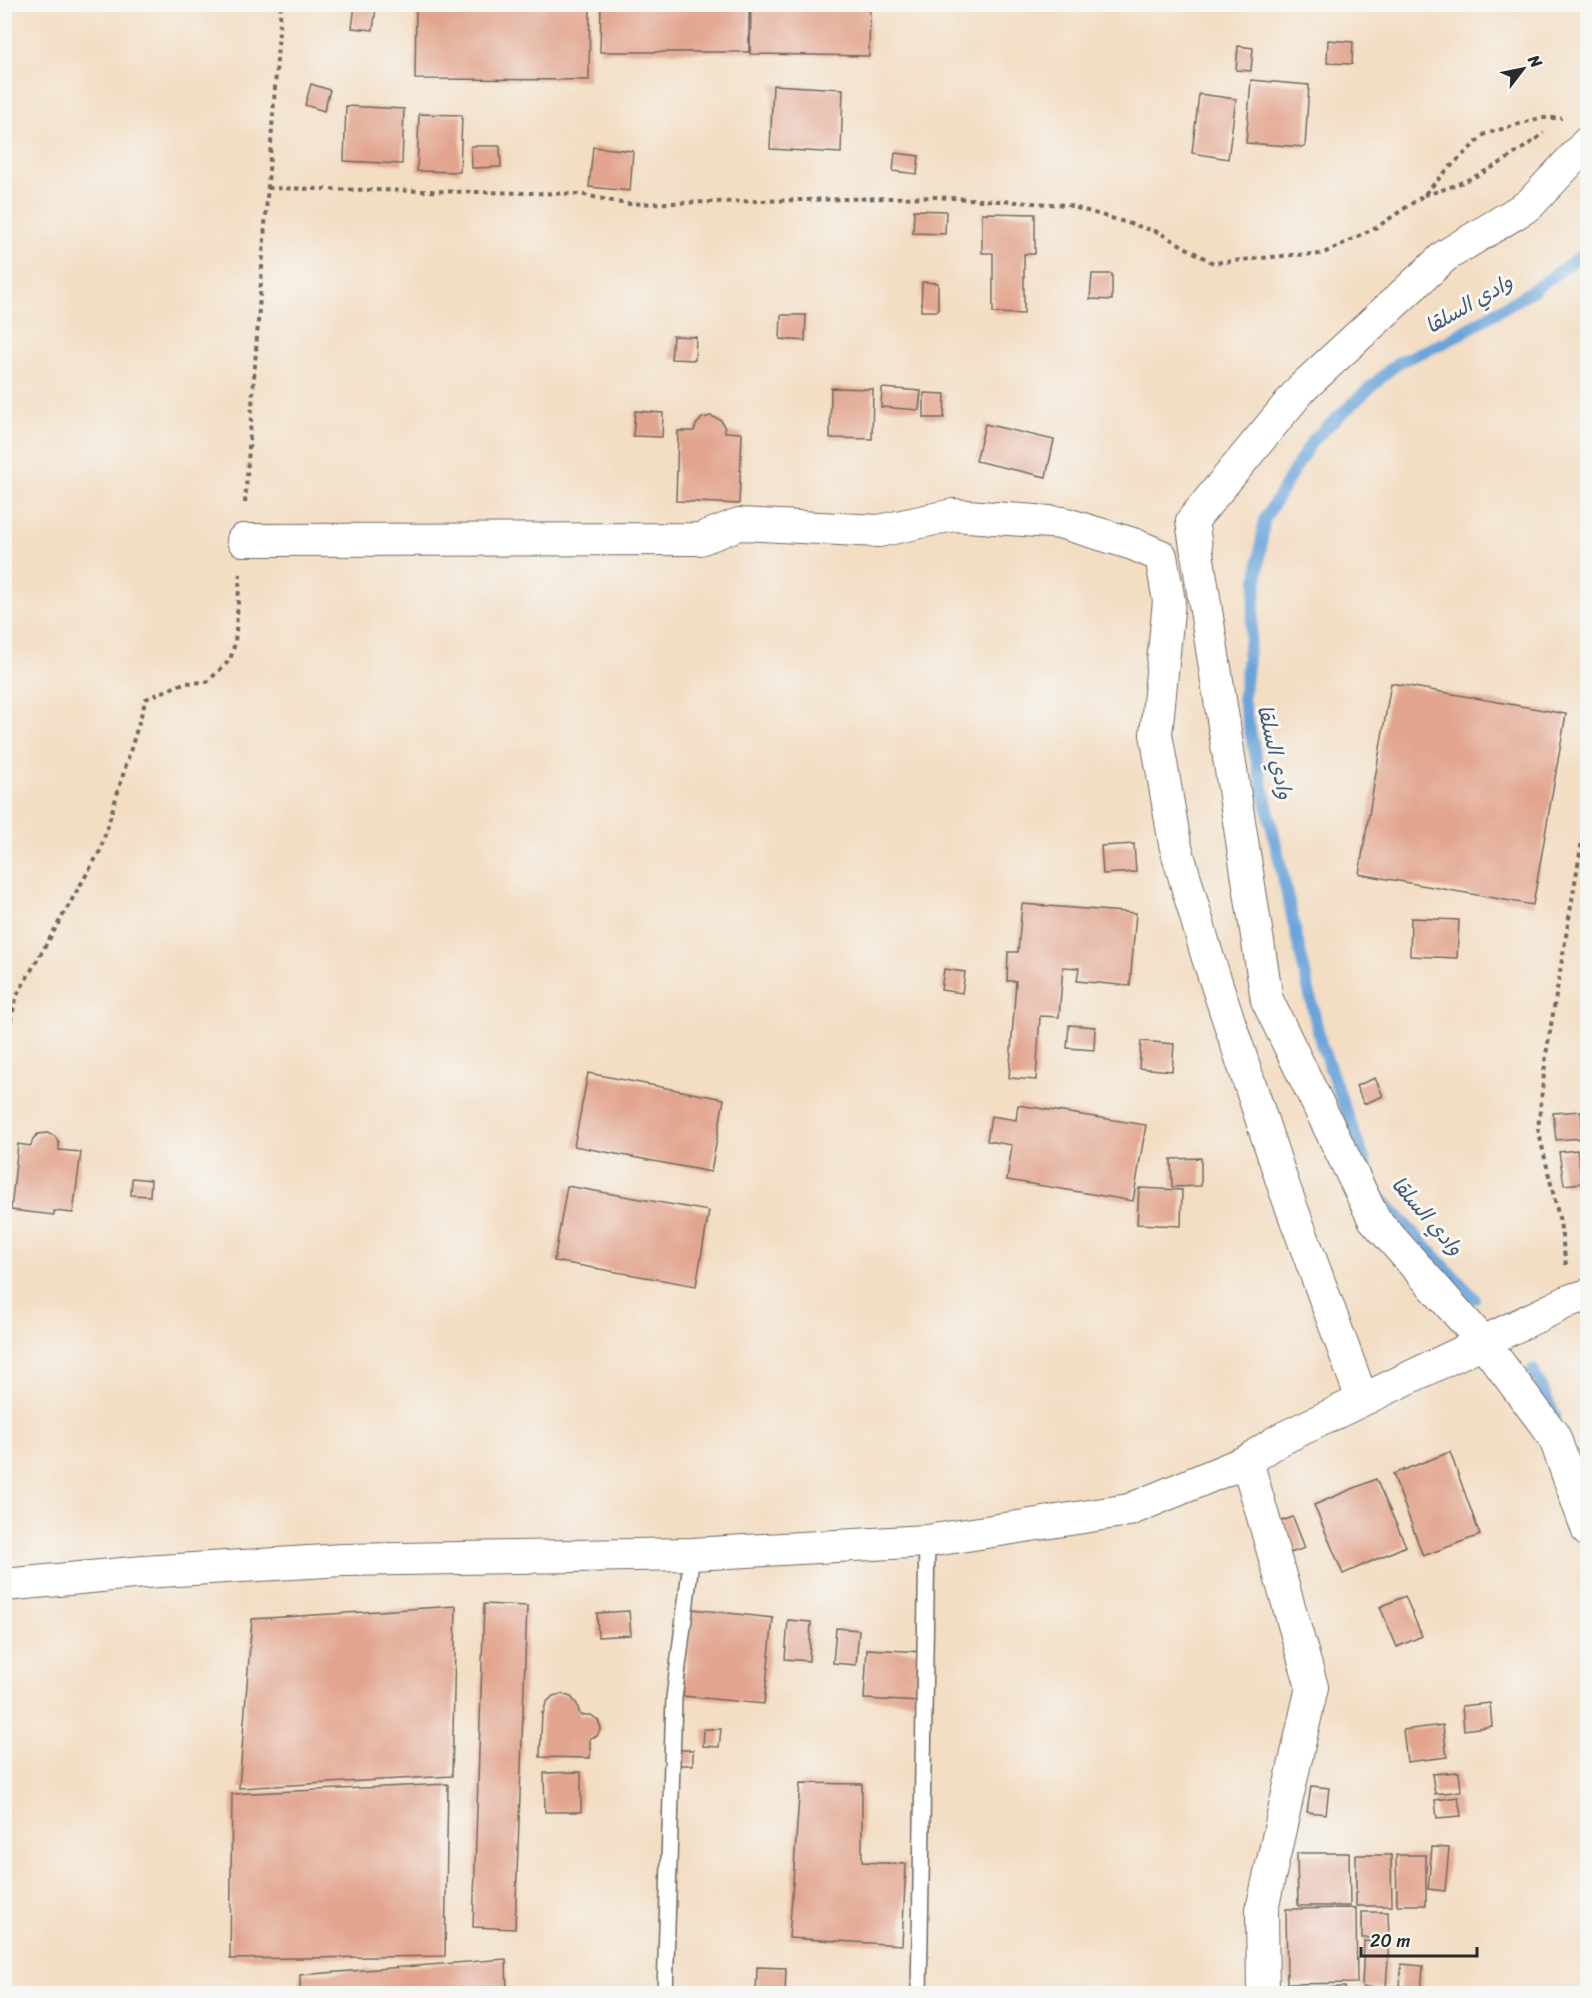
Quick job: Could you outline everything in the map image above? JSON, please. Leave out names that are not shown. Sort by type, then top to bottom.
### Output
[{"type":"street","points":[[1580,129],[1529,205],[1444,256],[1302,388],[1192,520],[1267,1000],[1374,1219],[1484,1342],[1554,1436],[1587,1531]]},
{"type":"street","points":[[243,540],[700,539],[739,524],[879,531],[954,515],[1063,522],[1133,544],[1161,556],[1169,601],[1156,734],[1174,844],[1207,955],[1284,1187],[1362,1399]]},
{"type":"street","points":[[4,1585],[144,1572],[343,1560],[692,1554],[927,1541],[1129,1510],[1246,1461],[1279,1440],[1362,1399],[1579,1298]]},
{"type":"street","points":[[1246,1461],[1312,1687],[1262,1909],[1263,1994]]},
{"type":"lane","points":[[919,1994],[927,1541]]},
{"type":"lane","points":[[665,1994],[674,1698],[692,1554]]},
{"type":"path","points":[[4,1047],[17,995],[100,851],[146,699],[184,683],[207,682],[230,660],[236,643],[281,4]]},
{"type":"path","points":[[268,188],[580,194],[626,204],[934,197],[1067,205],[1158,232],[1213,263],[1322,254],[1377,227],[1423,196],[1485,134],[1540,118],[1564,118],[1580,129]]},
{"type":"path","points":[[1556,124],[1564,118]]},
{"type":"path","points":[[1423,196],[1452,188],[1514,156],[1547,131]]},
{"type":"path","points":[[1579,1298],[1538,1129],[1546,1055],[1587,805]]},
{"type":"building","points":[[416,4],[590,4],[589,80],[415,79]]},
{"type":"building","points":[[751,4],[870,4],[869,56],[750,54]]},
{"type":"building","points":[[355,5],[376,8],[373,30],[352,28]]},
{"type":"building","points":[[601,5],[749,5],[749,52],[600,52]]},
{"type":"building","points":[[1328,40],[1353,42],[1352,64],[1327,63]]},
{"type":"building","points":[[1238,46],[1253,48],[1251,71],[1236,70]]},
{"type":"building","points":[[1251,80],[1309,85],[1305,147],[1246,143]]},
{"type":"building","points":[[311,84],[330,90],[324,111],[305,105]]},
{"type":"building","points":[[773,85],[843,89],[841,153],[770,149]]},
{"type":"building","points":[[1199,94],[1236,99],[1228,159],[1192,153]]},
{"type":"building","points":[[346,106],[404,109],[402,164],[344,161]]},
{"type":"building","points":[[419,114],[462,115],[460,172],[417,171]]},
{"type":"building","points":[[471,146],[500,146],[501,167],[472,168]]},
{"type":"building","points":[[593,147],[633,151],[630,191],[589,187]]},
{"type":"building","points":[[895,153],[919,156],[917,174],[893,171]]},
{"type":"building","points":[[914,210],[946,211],[945,234],[913,233]]},
{"type":"building","points":[[982,213],[1035,214],[1035,254],[1024,254],[1024,314],[993,313],[993,253],[982,253]]},
{"type":"building","points":[[1092,274],[1112,274],[1112,300],[1090,299]]},
{"type":"building","points":[[922,282],[938,283],[938,311],[921,311]]},
{"type":"building","points":[[781,315],[806,315],[805,341],[780,339]]},
{"type":"building","points":[[673,336],[696,337],[695,360],[671,359]]},
{"type":"building","points":[[831,388],[873,389],[872,439],[830,438]]},
{"type":"building","points":[[882,388],[921,391],[919,410],[881,407]]},
{"type":"building","points":[[924,393],[945,394],[944,418],[924,418]]},
{"type":"building","points":[[635,411],[663,413],[662,437],[633,436]]},
{"type":"building","points":[[711,416],[721,420],[725,432],[742,433],[739,504],[676,501],[678,431],[694,431],[702,418]]},
{"type":"building","points":[[985,424],[1054,440],[1046,477],[976,461]]},
{"type":"building","points":[[1391,683],[1566,714],[1533,905],[1359,874]]},
{"type":"building","points":[[1134,844],[1136,872],[1103,874],[1101,846]]},
{"type":"building","points":[[1022,904],[1136,913],[1130,986],[1077,981],[1079,968],[1063,967],[1059,1017],[1040,1016],[1036,1080],[1009,1078],[1016,981],[1007,981],[1008,952],[1018,952]]},
{"type":"building","points":[[1411,918],[1459,920],[1457,958],[1410,956]]},
{"type":"building","points":[[944,969],[965,972],[962,993],[941,990]]},
{"type":"building","points":[[1069,1025],[1095,1027],[1094,1050],[1067,1048]]},
{"type":"building","points":[[1141,1041],[1174,1044],[1172,1071],[1139,1068]]},
{"type":"building","points":[[588,1073],[724,1099],[711,1172],[574,1146]]},
{"type":"building","points":[[1375,1078],[1383,1096],[1364,1104],[1356,1086]]},
{"type":"building","points":[[1018,1105],[1146,1125],[1133,1201],[1007,1180],[1012,1145],[987,1141],[991,1116],[1016,1120]]},
{"type":"building","points":[[1581,1111],[1583,1138],[1556,1140],[1553,1113]]},
{"type":"building","points":[[47,1133],[55,1136],[59,1143],[59,1150],[81,1152],[73,1213],[54,1211],[54,1215],[11,1210],[18,1144],[31,1146],[38,1134]]},
{"type":"building","points":[[1577,1150],[1582,1183],[1564,1185],[1559,1152]]},
{"type":"building","points":[[1201,1158],[1201,1186],[1172,1187],[1171,1159]]},
{"type":"building","points":[[132,1178],[151,1180],[150,1196],[131,1195]]},
{"type":"building","points":[[567,1186],[709,1211],[696,1286],[554,1261]]},
{"type":"building","points":[[1139,1188],[1182,1190],[1181,1226],[1137,1224]]},
{"type":"building","points":[[1450,1452],[1480,1535],[1423,1556],[1393,1474]]},
{"type":"building","points":[[1376,1479],[1406,1546],[1343,1574],[1314,1505]]},
{"type":"building","points":[[1293,1517],[1305,1548],[1287,1554],[1276,1523]]},
{"type":"building","points":[[1405,1596],[1422,1636],[1397,1647],[1380,1607]]},
{"type":"building","points":[[484,1604],[527,1606],[515,1929],[473,1927]]},
{"type":"building","points":[[456,1606],[452,1776],[239,1788],[252,1619]]},
{"type":"building","points":[[692,1609],[773,1618],[764,1704],[683,1696]]},
{"type":"building","points":[[629,1611],[631,1635],[598,1637],[597,1613]]},
{"type":"building","points":[[788,1620],[811,1622],[809,1661],[785,1659]]},
{"type":"building","points":[[836,1628],[859,1630],[856,1665],[833,1663]]},
{"type":"building","points":[[867,1649],[924,1652],[921,1702],[864,1699]]},
{"type":"building","points":[[562,1694],[571,1697],[577,1704],[580,1715],[591,1715],[598,1720],[601,1728],[597,1736],[590,1738],[590,1758],[540,1757],[542,1713],[546,1703],[553,1696]]},
{"type":"building","points":[[1490,1703],[1492,1726],[1464,1730],[1462,1706]]},
{"type":"building","points":[[1443,1725],[1447,1757],[1407,1762],[1403,1730]]},
{"type":"building","points":[[704,1729],[721,1729],[719,1747],[703,1746]]},
{"type":"building","points":[[678,1750],[693,1750],[693,1765],[678,1765]]},
{"type":"building","points":[[581,1772],[581,1812],[545,1812],[544,1773]]},
{"type":"building","points":[[1459,1772],[1461,1791],[1435,1794],[1432,1774]]},
{"type":"building","points":[[800,1783],[862,1784],[862,1862],[906,1864],[902,1945],[789,1938]]},
{"type":"building","points":[[448,1784],[445,1956],[230,1959],[232,1794]]},
{"type":"building","points":[[1311,1786],[1329,1788],[1326,1814],[1307,1812]]},
{"type":"building","points":[[1458,1797],[1461,1816],[1437,1818],[1435,1800]]},
{"type":"building","points":[[1432,1847],[1449,1848],[1445,1891],[1428,1889]]},
{"type":"building","points":[[1297,1853],[1349,1853],[1350,1906],[1298,1906]]},
{"type":"building","points":[[1356,1855],[1391,1855],[1392,1906],[1356,1906]]},
{"type":"building","points":[[1396,1855],[1426,1855],[1426,1905],[1397,1905]]},
{"type":"building","points":[[1356,1908],[1357,1983],[1287,1984],[1286,1909]]},
{"type":"building","points":[[1362,1912],[1388,1912],[1389,1938],[1362,1938]]},
{"type":"building","points":[[1364,1941],[1389,1943],[1386,1988],[1362,1987]]},
{"type":"building","points":[[506,1959],[507,1994],[300,1994],[300,1975]]},
{"type":"building","points":[[1401,1964],[1423,1966],[1421,1994],[1400,1992]]},
{"type":"building","points":[[757,1967],[786,1968],[785,1994],[756,1994]]},
{"type":"building","points":[[1345,1987],[1345,1994],[1321,1994],[1321,1988]]},
{"type":"building","points":[[1315,1988],[1315,1994],[1288,1994],[1288,1991]]},
{"type":"waterway","name":"وادي السلقا","points":[[1474,1298],[1377,1194],[1321,1044],[1243,700],[1264,520],[1312,441],[1397,363],[1448,341],[1533,290],[1588,251]]},
{"type":"waterway","name":"وادي السلقا","points":[[1533,1370],[1555,1416]]}]
